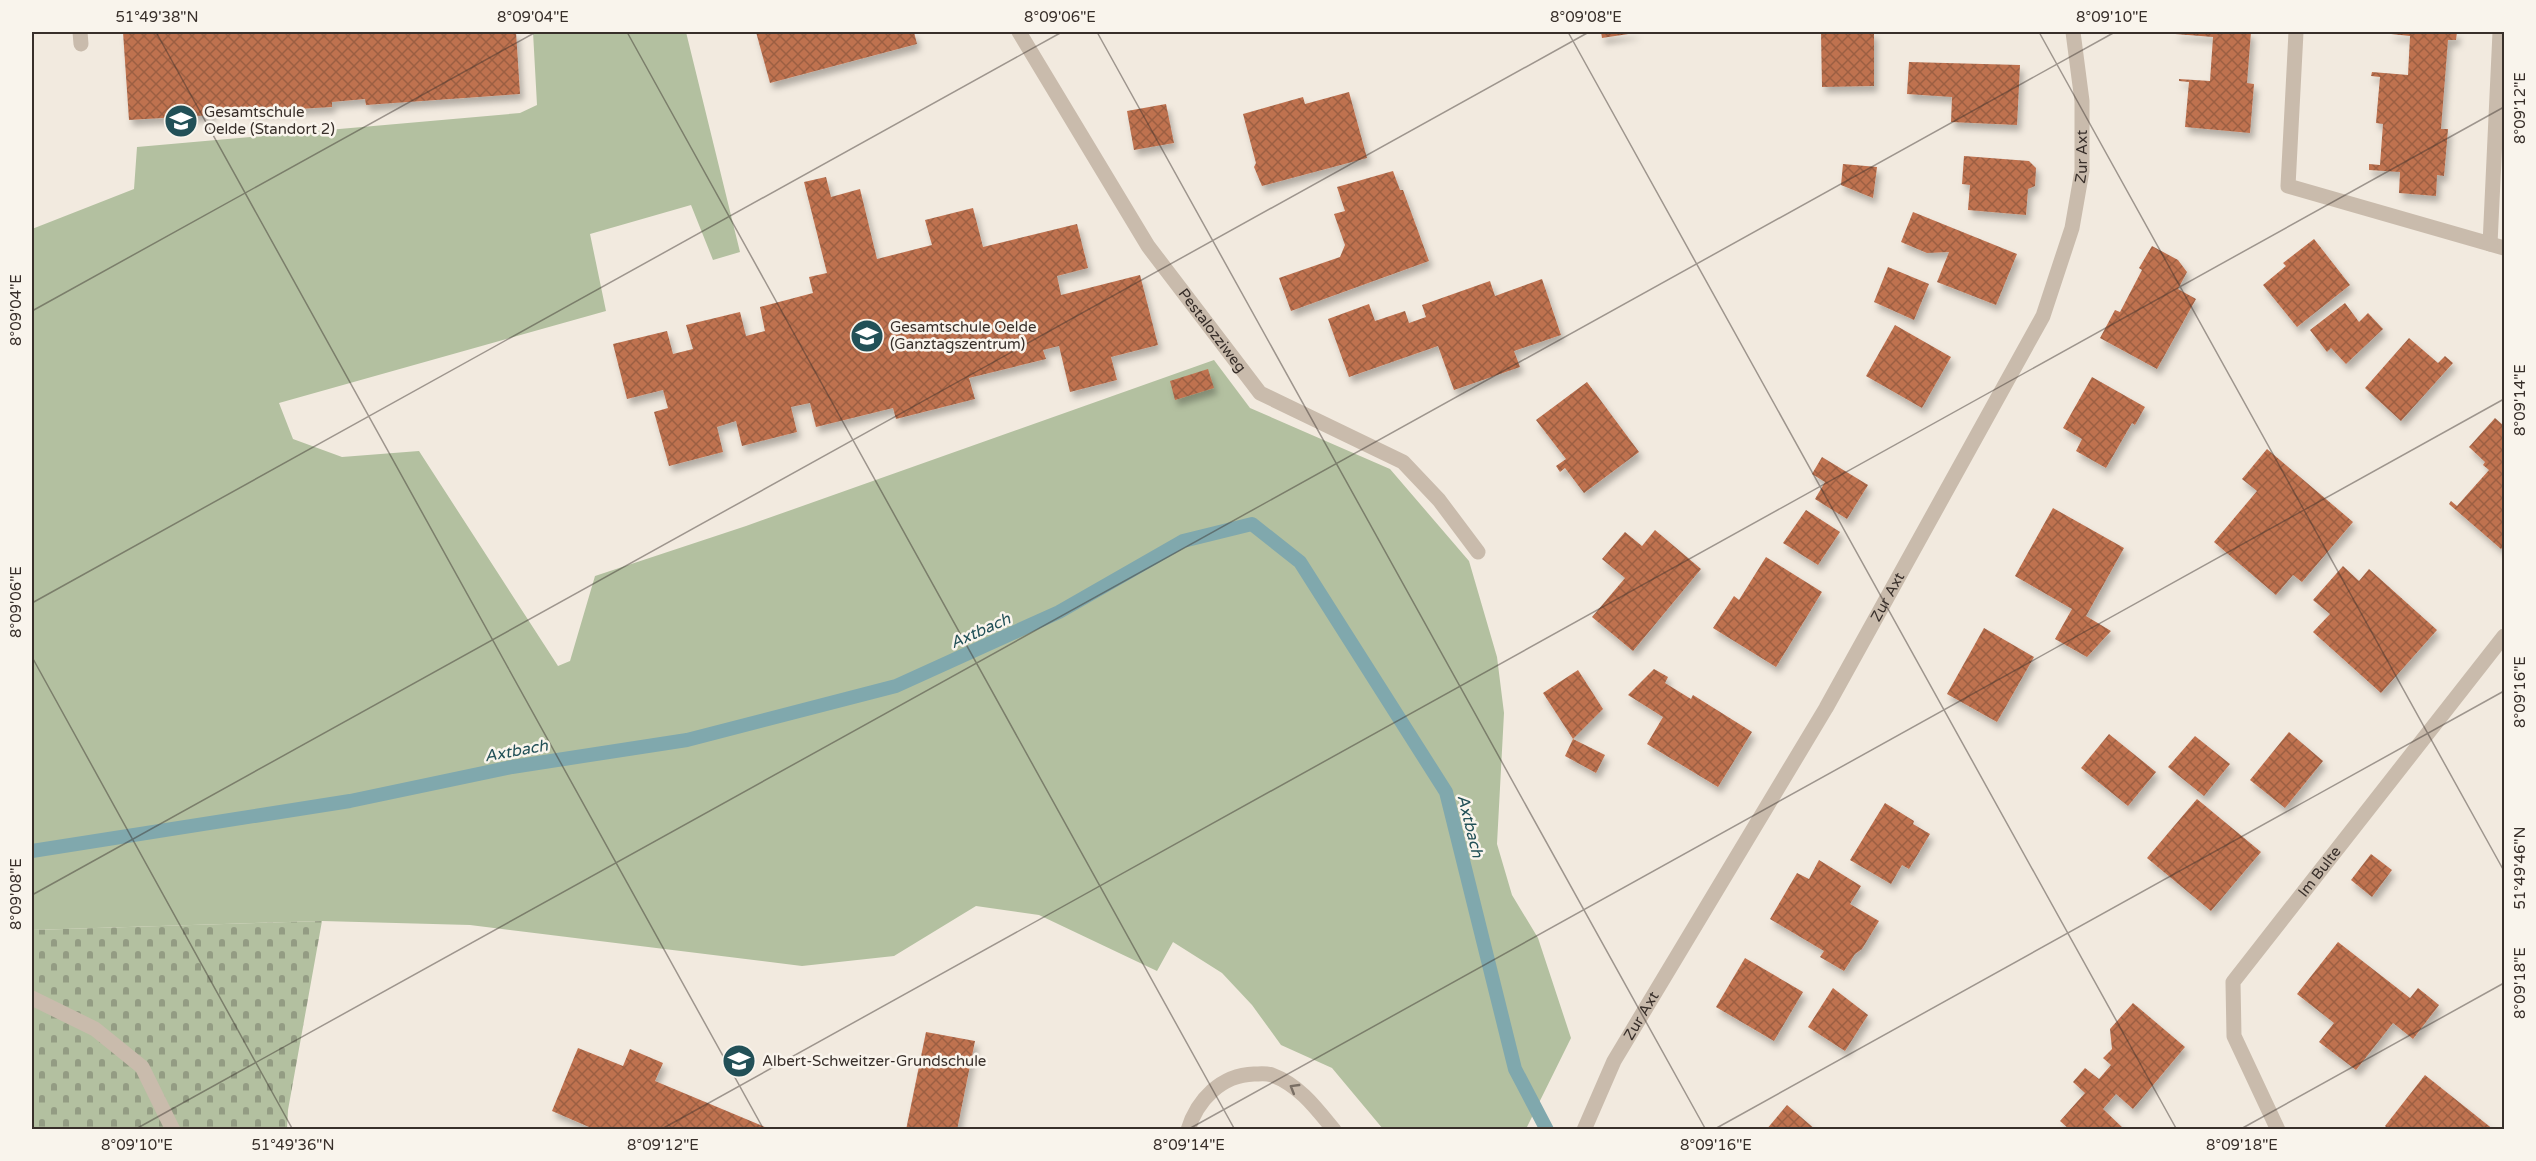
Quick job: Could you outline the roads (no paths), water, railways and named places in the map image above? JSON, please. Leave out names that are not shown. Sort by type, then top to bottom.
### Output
[{"type":"street","name":"Pestalozziweg","points":[[1019,32],[1148,246],[1260,393],[1402,462],[1439,500],[1478,552]]},
{"type":"street","name":"Zur Axt","points":[[1584,1130],[1614,1061],[1826,708],[2043,316],[2072,228],[2082,171],[2082,101],[2073,32]]},
{"type":"street","points":[[2296,32],[2288,186],[2497,246],[2500,32]]},
{"type":"street","name":"Im Bulte","points":[[2278,1130],[2234,1036],[2233,982],[2505,636]]},
{"type":"street","points":[[32,998],[95,1029],[142,1067],[173,1130]]},
{"type":"street","points":[[1188,1130],[1194,1110],[1214,1088],[1239,1074],[1270,1074],[1304,1094],[1334,1130]]},
{"type":"waterway","name":"Axtbach","points":[[32,851],[350,801],[512,767],[687,740],[896,686],[1059,612],[1183,541],[1252,524],[1300,562],[1446,792],[1515,1069],[1547,1130]]},
{"type":"place","name":"Gesamtschule Oelde (Standort 2)","points":[[181,121]]},
{"type":"place","name":"Gesamtschule Oelde (Ganztagszentrum)","points":[[867,336]]},
{"type":"place","name":"Albert-Schweitzer-Grundschule","points":[[739,1061]]}]
